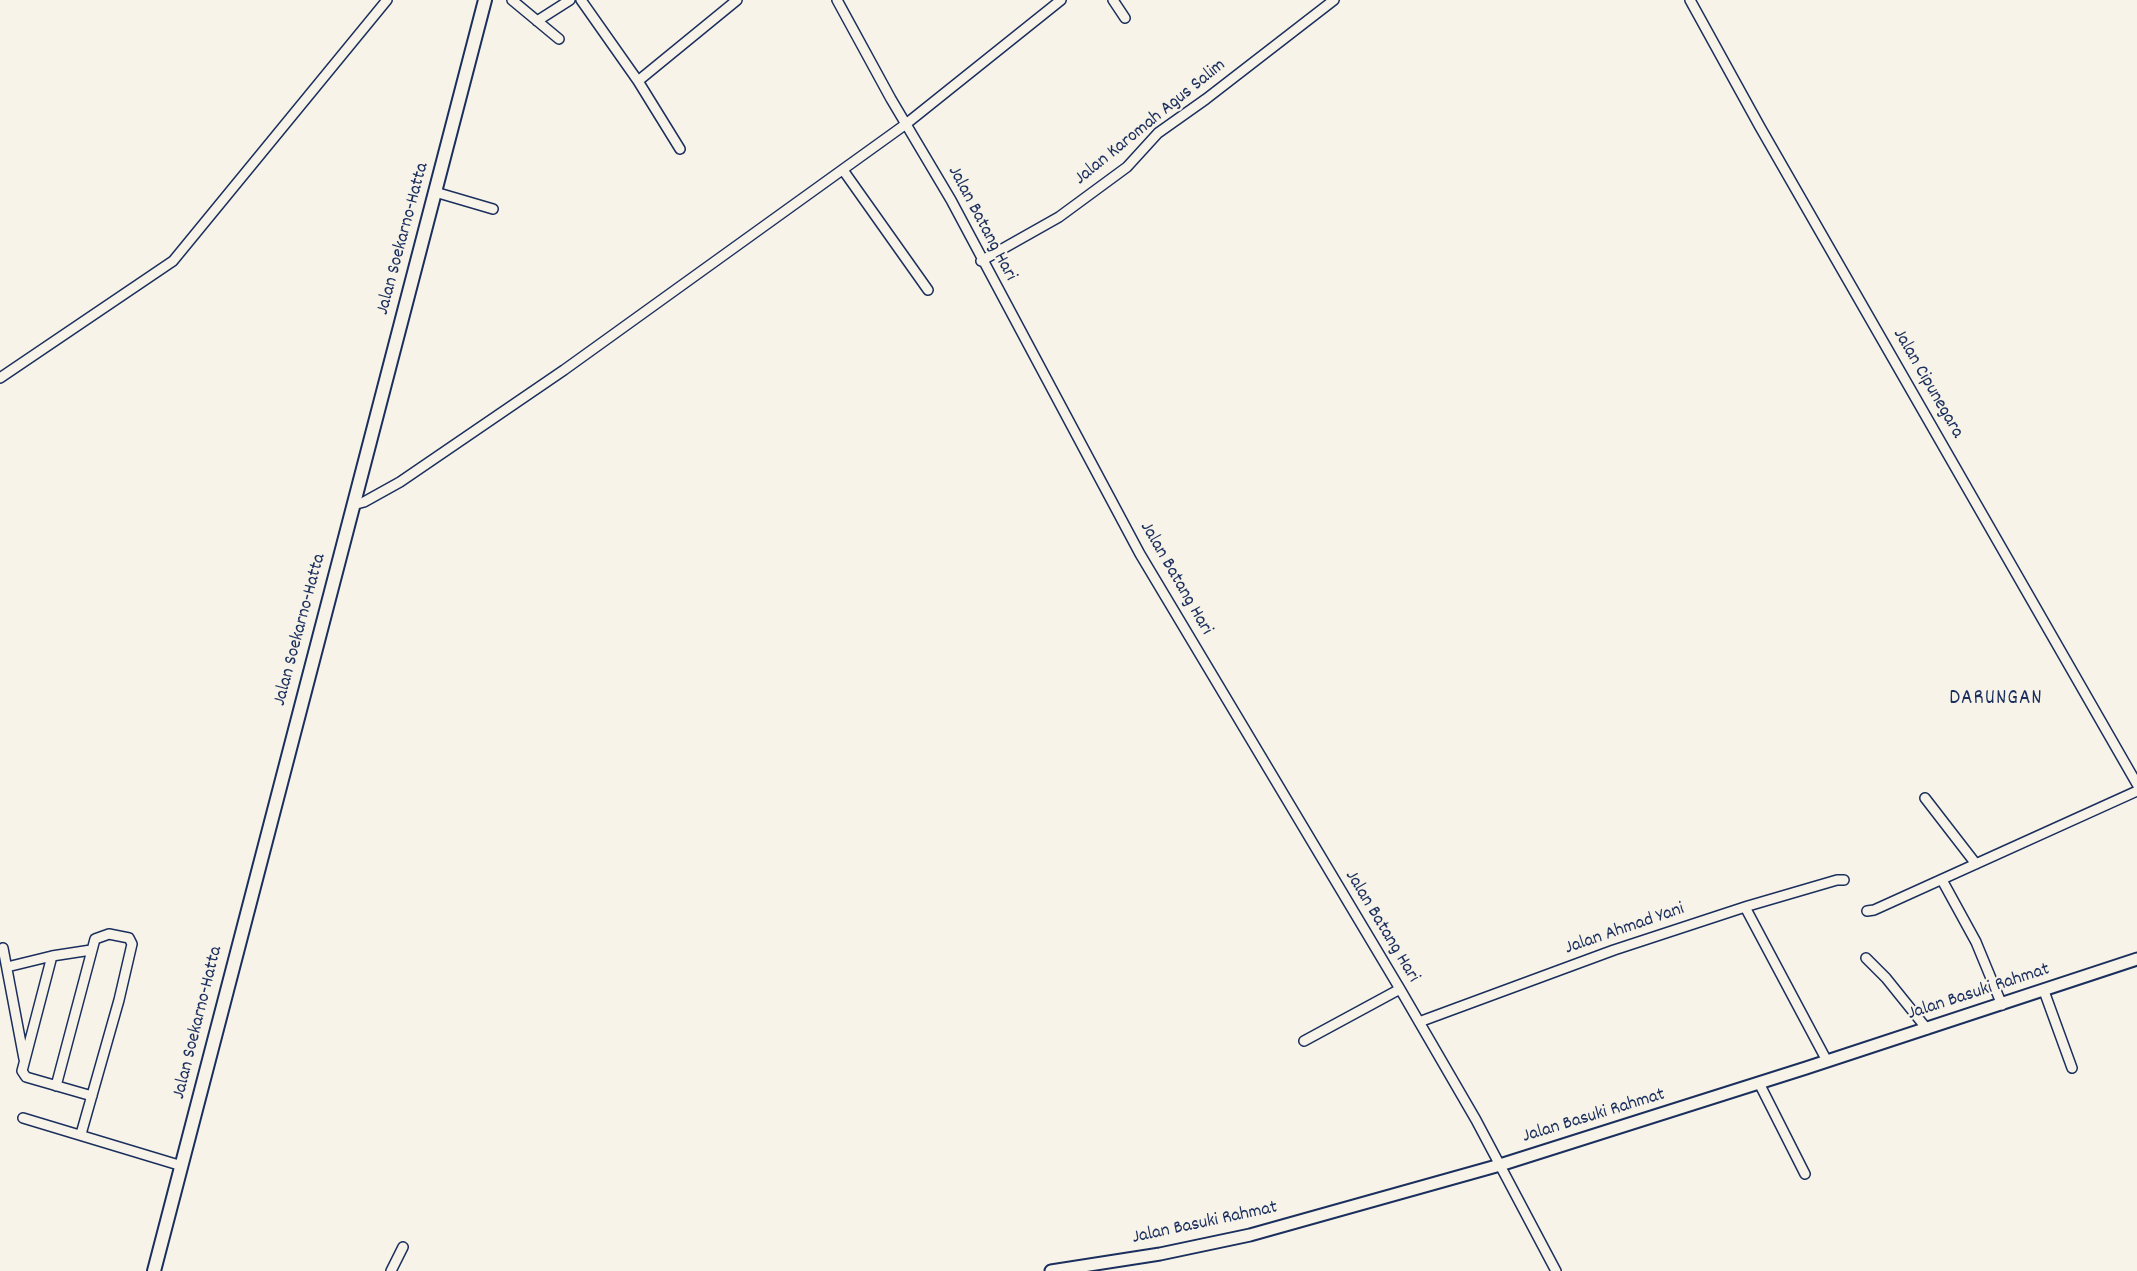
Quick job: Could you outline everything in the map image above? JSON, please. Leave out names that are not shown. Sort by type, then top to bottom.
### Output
[{"type":"main road","name":"Jalan Soekarno-Hatta","points":[[154,1271],[486,0]]},
{"type":"main road","name":"Jalan Basuki Rahmat","points":[[1051,1271],[1168,1252],[1250,1235],[1500,1165],[1927,1029],[2137,959]]},
{"type":"street","points":[[0,378],[173,261],[387,0]]},
{"type":"street","points":[[512,0],[559,39]]},
{"type":"street","points":[[537,20],[570,0]]},
{"type":"street","points":[[581,0],[638,81],[680,149]]},
{"type":"street","points":[[638,81],[737,0]]},
{"type":"street","name":"Jalan Batang Hari","points":[[837,0],[950,200],[981,261],[1108,491],[1140,554],[1400,989],[1476,1120],[1556,1271]]},
{"type":"street","points":[[353,506],[400,482],[564,370],[906,124],[1061,0]]},
{"type":"street","points":[[1113,0],[1125,18]]},
{"type":"street","name":"Jalan Karomah Agus Salim","points":[[981,261],[1059,216],[1127,167],[1158,133],[1206,99],[1334,0]]},
{"type":"street","name":"Jalan Cipunegara","points":[[1690,0],[1760,127],[2137,784]]},
{"type":"street","points":[[843,170],[928,290]]},
{"type":"street","points":[[435,192],[493,209]]},
{"type":"street","points":[[1867,911],[1942,880],[2137,791]]},
{"type":"street","points":[[1924,798],[1976,864]]},
{"type":"street","name":"Jalan Ahmad Yani","points":[[1419,1022],[1614,950],[1745,907],[1837,880],[1844,880]]},
{"type":"street","points":[[1942,880],[1976,942],[2002,1004]]},
{"type":"street","points":[[1745,907],[1828,1061]]},
{"type":"street","points":[[56,1086],[95,939],[105,934],[128,938],[131,941],[118,1000],[81,1134]]},
{"type":"street","points":[[3,948],[24,1063]]},
{"type":"street","points":[[7,967],[52,956],[91,950]]},
{"type":"street","points":[[52,956],[22,1070],[23,1075],[92,1096]]},
{"type":"street","points":[[1866,958],[1886,978],[1927,1029]]},
{"type":"street","points":[[1304,1040],[1400,989]]},
{"type":"street","points":[[2044,991],[2072,1068]]},
{"type":"street","points":[[1758,1083],[1806,1174]]},
{"type":"street","points":[[23,1118],[182,1166]]},
{"type":"street","points":[[391,1271],[403,1247]]},
{"type":"district","name":"DARUNGAN","points":[[1996,700]]}]
